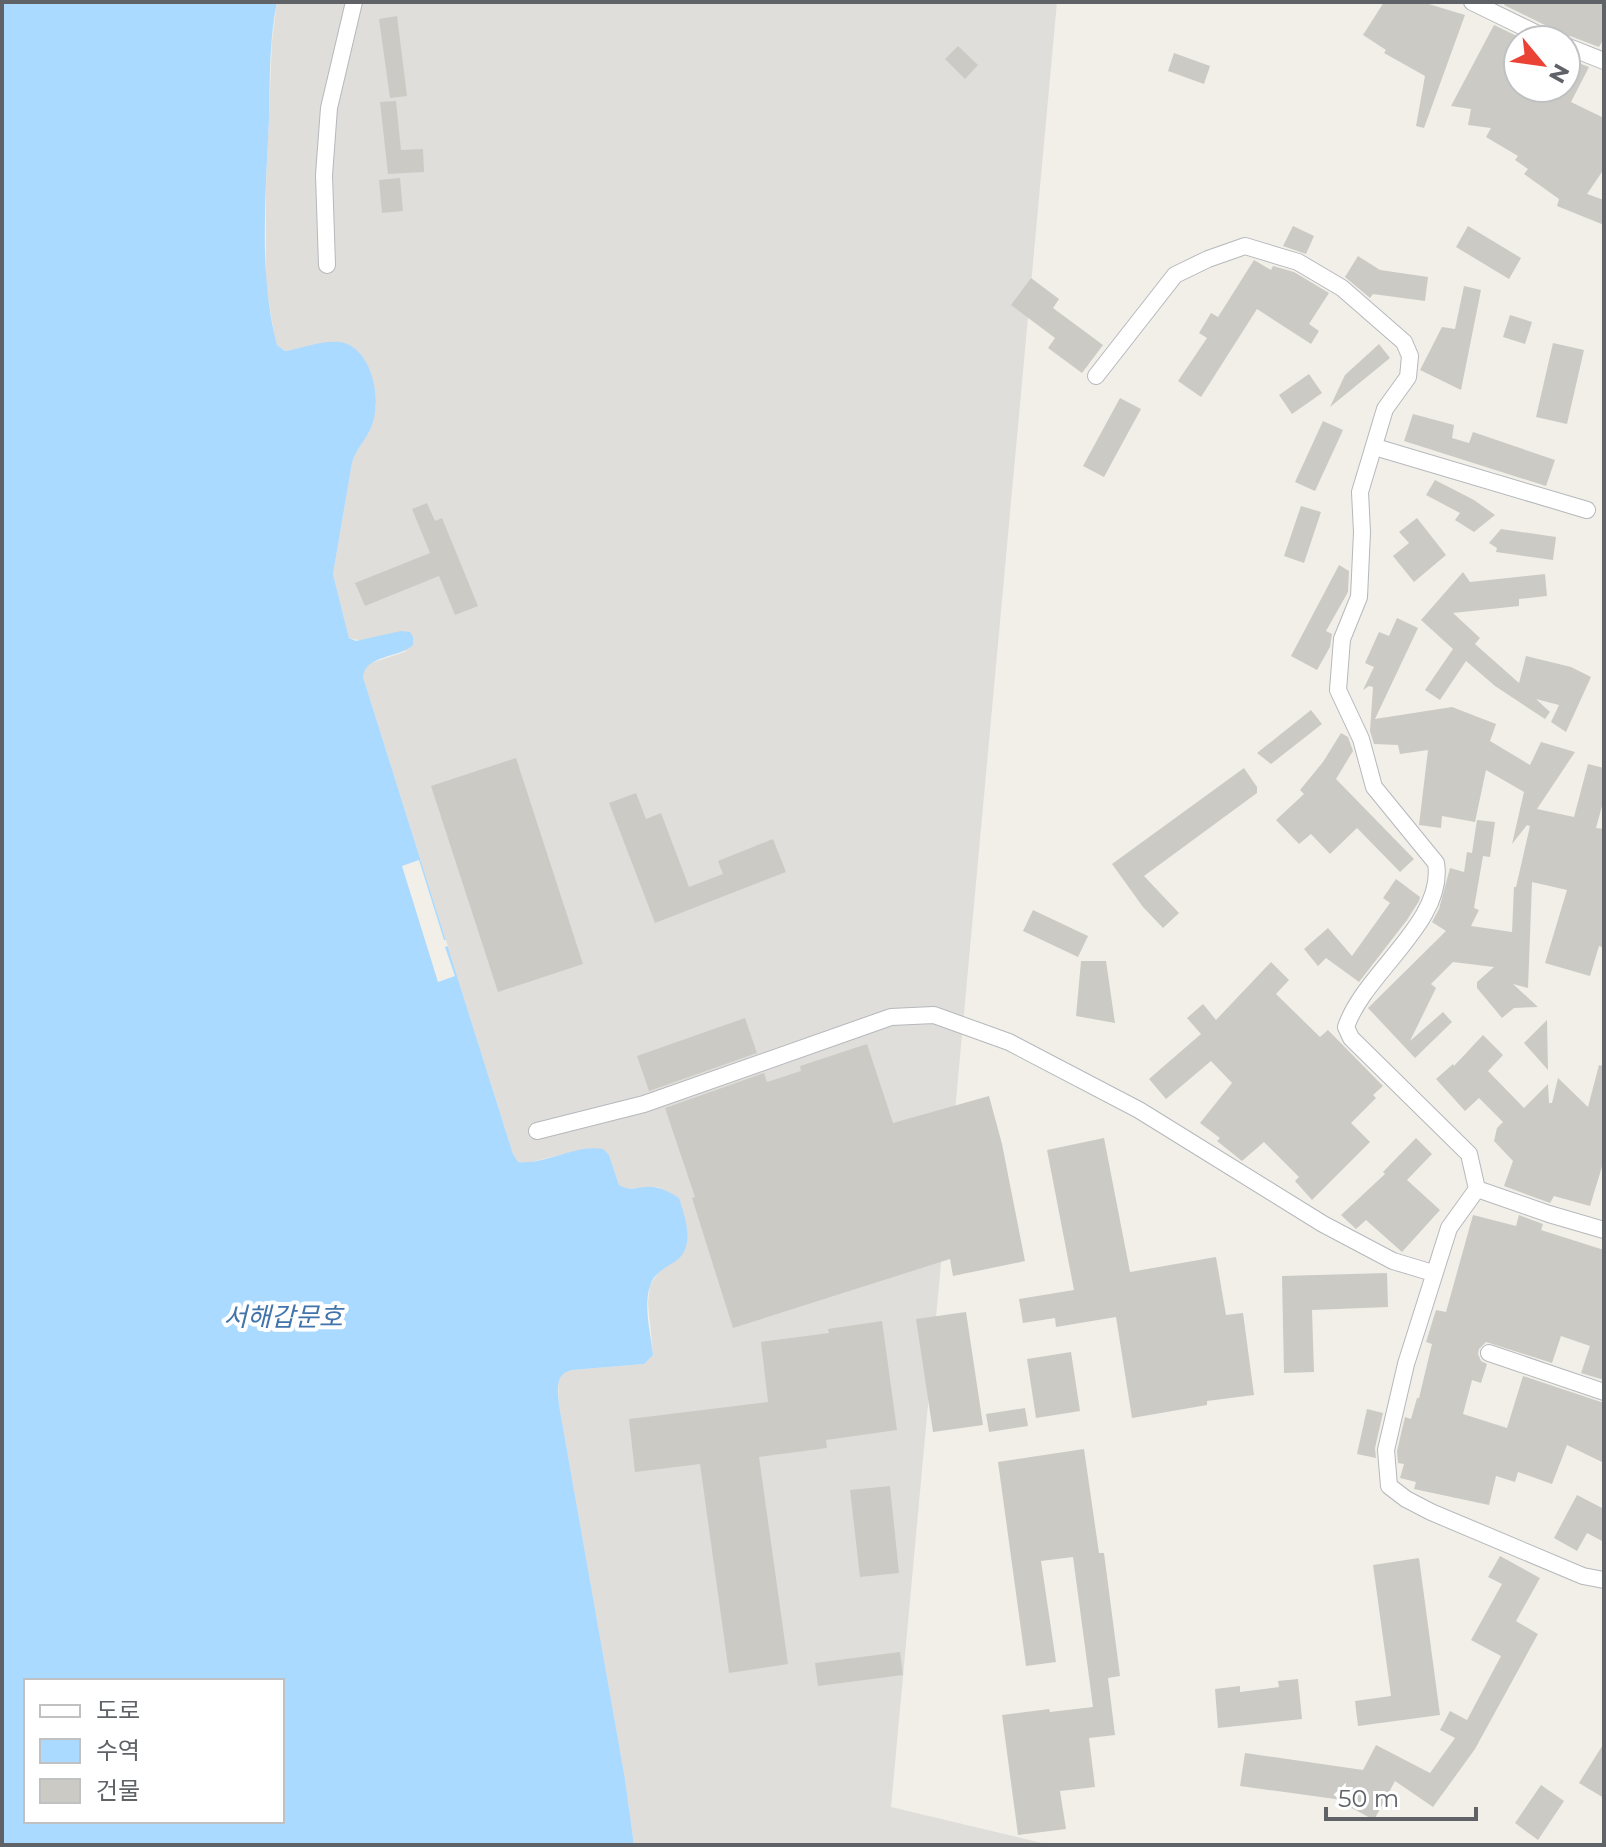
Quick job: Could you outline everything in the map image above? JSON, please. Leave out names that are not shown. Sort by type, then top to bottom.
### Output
[{"type":"street","points":[[327,265],[324,175],[329,108],[354,2]]},
{"type":"street","points":[[1472,2],[1517,24]]},
{"type":"street","points":[[1582,52],[1604,61]]},
{"type":"street","points":[[1096,376],[1175,275],[1245,246],[1298,262],[1342,288],[1404,342],[1410,356],[1408,377],[1385,409],[1360,492],[1359,597],[1342,639],[1338,690],[1361,739],[1374,787],[1436,863],[1438,877],[1427,909],[1380,970],[1346,1027],[1351,1038],[1469,1154],[1477,1189],[1449,1228],[1406,1364],[1386,1450],[1389,1486],[1431,1512],[1583,1576],[1604,1580]]},
{"type":"street","points":[[1375,447],[1587,510]]},
{"type":"street","points":[[537,1131],[644,1104],[891,1017],[934,1015],[1009,1042],[1139,1110],[1323,1224],[1393,1261],[1433,1273]]},
{"type":"street","points":[[1477,1189],[1604,1230]]},
{"type":"street","points":[[1489,1353],[1604,1392]]},
{"type":"shaded area","points":[[277,2],[1057,2],[891,1807],[1050,1845],[634,1845],[559,1405],[558,1379],[563,1372],[572,1370],[644,1364],[653,1354],[648,1303],[650,1285],[661,1269],[679,1259],[679,1198],[658,1187],[625,1189],[619,1185],[609,1155],[576,1151],[527,1163],[518,1162],[513,1154],[363,677],[363,670],[369,664],[407,651],[349,638],[333,574],[352,463],[356,448],[372,425],[376,406],[328,343],[285,351],[277,345],[274,333],[266,284],[266,187],[272,41]]},
{"type":"water","name":"서해갑문호","points":[[2,2],[277,2],[271,45],[265,204],[265,261],[271,317],[277,345],[285,351],[340,342],[360,353],[372,376],[375,414],[352,463],[333,574],[349,638],[356,641],[401,631],[410,632],[413,637],[413,645],[376,661],[365,670],[363,677],[513,1154],[518,1162],[529,1162],[582,1149],[603,1149],[609,1155],[619,1185],[629,1189],[654,1187],[671,1193],[679,1198],[686,1222],[686,1248],[676,1261],[657,1274],[648,1294],[647,1312],[653,1355],[644,1364],[566,1372],[558,1388],[634,1845],[2,1845]]},
{"type":"pier","points":[[419,860],[455,976],[438,982],[402,866]]},
{"type":"building","points":[[1384,2],[1422,2],[1465,15],[1424,128],[1416,126],[1425,76],[1384,53],[1386,50],[1363,35]]},
{"type":"building","points":[[1506,2],[1604,2],[1604,38],[1599,47],[1582,41],[1582,24],[1543,24],[1504,5]]},
{"type":"building","points":[[397,16],[407,96],[390,98],[379,19]]},
{"type":"building","points":[[1494,25],[1502,29],[1502,104],[1575,104],[1604,118],[1604,169],[1587,194],[1604,200],[1604,225],[1557,206],[1559,199],[1524,174],[1528,169],[1515,160],[1518,156],[1486,137],[1491,128],[1468,125],[1471,109],[1451,106]]},
{"type":"building","points":[[958,46],[978,65],[965,79],[945,59]]},
{"type":"building","points":[[1174,53],[1210,66],[1204,84],[1168,71]]},
{"type":"building","points":[[1582,64],[1589,67],[1582,81]]},
{"type":"building","points":[[396,101],[401,150],[423,149],[424,172],[388,174],[380,102]]},
{"type":"building","points":[[400,178],[403,211],[382,213],[379,180]]},
{"type":"building","points":[[1293,226],[1314,236],[1306,254],[1283,246]]},
{"type":"building","points":[[1468,226],[1521,258],[1509,279],[1456,247]]},
{"type":"building","points":[[1358,256],[1380,270],[1428,277],[1425,301],[1373,294],[1370,298],[1345,277]]},
{"type":"building","points":[[1254,260],[1271,270],[1273,266],[1294,272],[1329,293],[1309,324],[1319,331],[1311,344],[1257,309],[1201,397],[1178,381],[1207,338],[1199,333],[1211,313],[1218,317]]},
{"type":"building","points":[[1031,278],[1059,299],[1053,308],[1103,345],[1082,373],[1048,348],[1055,338],[1011,305]]},
{"type":"building","points":[[1464,286],[1481,290],[1461,390],[1420,370],[1442,327],[1455,329]]},
{"type":"building","points":[[1510,315],[1532,322],[1525,344],[1503,337]]},
{"type":"building","points":[[1553,343],[1584,350],[1567,424],[1536,417]]},
{"type":"building","points":[[1379,344],[1390,358],[1330,407],[1345,375]]},
{"type":"building","points":[[1309,374],[1322,393],[1292,414],[1279,395]]},
{"type":"building","points":[[1120,398],[1141,409],[1104,477],[1083,466]]},
{"type":"building","points":[[1413,414],[1454,425],[1452,438],[1469,443],[1473,432],[1555,460],[1546,486],[1404,441]]},
{"type":"building","points":[[1323,421],[1343,430],[1315,491],[1295,482]]},
{"type":"building","points":[[1435,480],[1495,515],[1474,532],[1455,520],[1460,513],[1426,495]]},
{"type":"building","points":[[427,503],[435,521],[442,518],[478,606],[455,615],[439,576],[365,606],[355,583],[430,553],[412,509]]},
{"type":"building","points":[[1301,506],[1321,512],[1304,563],[1284,556]]},
{"type":"building","points":[[1417,518],[1446,555],[1414,582],[1393,556],[1409,543],[1399,532]]},
{"type":"building","points":[[1501,529],[1556,537],[1553,560],[1496,552],[1497,548],[1489,543]]},
{"type":"building","points":[[1339,565],[1349,571],[1348,592],[1326,631],[1332,634],[1330,647],[1317,670],[1291,656]]},
{"type":"building","points":[[1463,572],[1470,582],[1545,574],[1547,596],[1519,599],[1519,606],[1453,613],[1480,638],[1475,644],[1519,683],[1526,656],[1571,667],[1591,677],[1566,732],[1551,722],[1559,705],[1536,699],[1550,712],[1545,719],[1495,686],[1466,661],[1440,700],[1425,690],[1453,649],[1421,620]]},
{"type":"building","points":[[1397,618],[1418,628],[1375,719],[1452,707],[1496,724],[1490,741],[1530,765],[1541,742],[1575,752],[1537,809],[1574,817],[1588,764],[1604,768],[1604,799],[1596,828],[1604,829],[1604,948],[1599,946],[1590,976],[1545,963],[1567,890],[1532,882],[1528,988],[1513,984],[1538,1007],[1514,1008],[1502,1018],[1477,988],[1477,982],[1494,967],[1453,962],[1431,984],[1436,988],[1410,1041],[1443,1012],[1452,1022],[1415,1058],[1368,1008],[1446,931],[1432,922],[1439,909],[1450,868],[1464,872],[1467,852],[1472,853],[1477,820],[1495,822],[1490,857],[1483,856],[1474,908],[1479,910],[1471,926],[1512,932],[1514,887],[1530,826],[1527,825],[1512,844],[1524,792],[1486,770],[1475,822],[1442,816],[1441,828],[1419,825],[1428,750],[1400,754],[1398,745],[1374,744],[1370,731],[1373,687],[1363,690],[1374,667],[1365,663],[1379,632],[1389,636]]},
{"type":"building","points":[[1311,710],[1322,724],[1271,764],[1257,753]]},
{"type":"building","points":[[1341,733],[1348,737],[1353,751],[1336,779],[1414,859],[1400,872],[1357,828],[1330,854],[1311,834],[1299,844],[1276,820],[1304,794],[1300,790]]},
{"type":"building","points":[[516,758],[583,964],[498,992],[431,786]]},
{"type":"building","points":[[1244,768],[1257,787],[1257,793],[1144,876],[1179,913],[1163,928],[1143,907],[1112,864]]},
{"type":"building","points":[[636,793],[646,819],[661,813],[689,887],[723,874],[718,861],[773,839],[786,872],[655,923],[609,803]]},
{"type":"building","points":[[1396,879],[1420,897],[1419,901],[1359,982],[1326,958],[1318,966],[1304,949],[1328,928],[1352,956],[1390,903],[1383,898]]},
{"type":"building","points":[[1033,910],[1088,936],[1078,957],[1023,931]]},
{"type":"building","points":[[1081,961],[1106,961],[1115,1023],[1076,1016]]},
{"type":"building","points":[[1271,962],[1289,980],[1276,994],[1320,1037],[1328,1030],[1383,1086],[1373,1095],[1376,1098],[1351,1123],[1370,1142],[1312,1200],[1295,1181],[1299,1177],[1264,1142],[1242,1161],[1200,1123],[1232,1083],[1211,1061],[1166,1099],[1149,1079],[1201,1034],[1187,1018],[1203,1004],[1216,1020]]},
{"type":"building","points":[[745,1018],[757,1053],[649,1091],[637,1056]]},
{"type":"building","points":[[1547,1020],[1548,1070],[1524,1043]]},
{"type":"building","points":[[1483,1035],[1503,1055],[1488,1071],[1524,1108],[1548,1084],[1549,1103],[1552,1103],[1558,1078],[1588,1107],[1599,1065],[1604,1066],[1604,1160],[1590,1206],[1554,1196],[1550,1203],[1504,1186],[1513,1161],[1494,1141],[1497,1128],[1503,1122],[1479,1098],[1465,1111],[1436,1079],[1454,1066]]},
{"type":"building","points":[[867,1044],[893,1123],[989,1096],[1002,1144],[1025,1261],[953,1276],[950,1259],[733,1328],[665,1108],[764,1073],[767,1082],[801,1071],[800,1066]]},
{"type":"building","points":[[1104,1138],[1130,1272],[1216,1257],[1226,1315],[1243,1313],[1254,1395],[1207,1401],[1207,1405],[1132,1418],[1116,1317],[1056,1327],[1055,1318],[1023,1323],[1019,1299],[1074,1290],[1047,1150]]},
{"type":"building","points":[[1416,1138],[1432,1154],[1407,1180],[1440,1210],[1402,1252],[1366,1220],[1356,1229],[1341,1215],[1385,1174],[1383,1172]]},
{"type":"building","points":[[1473,1215],[1516,1226],[1519,1215],[1543,1224],[1541,1230],[1604,1250],[1604,1380],[1581,1373],[1590,1346],[1561,1336],[1552,1363],[1486,1342],[1478,1354],[1481,1361],[1487,1364],[1481,1383],[1472,1380],[1463,1414],[1507,1428],[1523,1376],[1604,1403],[1604,1463],[1567,1445],[1552,1484],[1518,1472],[1515,1482],[1496,1476],[1489,1505],[1414,1489],[1416,1482],[1400,1478],[1404,1464],[1398,1463],[1397,1451],[1405,1417],[1411,1419],[1419,1398],[1432,1344],[1426,1342],[1436,1310],[1446,1312]]},
{"type":"building","points":[[1387,1273],[1388,1307],[1312,1310],[1314,1372],[1284,1373],[1282,1276]]},
{"type":"building","points":[[966,1312],[983,1425],[933,1432],[916,1319]]},
{"type":"building","points":[[882,1321],[897,1430],[826,1440],[827,1448],[759,1457],[788,1664],[729,1673],[700,1464],[635,1472],[629,1419],[768,1402],[761,1342],[829,1333],[828,1329]]},
{"type":"building","points":[[1071,1352],[1080,1411],[1036,1418],[1027,1359]]},
{"type":"building","points":[[1025,1408],[1028,1426],[989,1432],[986,1414]]},
{"type":"building","points":[[1367,1409],[1383,1413],[1375,1448],[1376,1458],[1357,1454]]},
{"type":"building","points":[[1084,1449],[1099,1553],[1104,1553],[1120,1676],[1108,1678],[1115,1735],[1089,1738],[1095,1787],[1060,1791],[1066,1829],[1018,1835],[1002,1715],[1093,1707],[1073,1557],[1041,1561],[1056,1662],[1026,1666],[998,1462]]},
{"type":"building","points":[[890,1486],[899,1573],[860,1577],[850,1490]]},
{"type":"building","points":[[1577,1495],[1604,1509],[1604,1542],[1587,1533],[1577,1551],[1554,1538]]},
{"type":"building","points":[[1500,1556],[1540,1578],[1516,1621],[1538,1634],[1475,1749],[1433,1807],[1395,1781],[1374,1820],[1335,1799],[1240,1786],[1245,1753],[1363,1770],[1376,1745],[1430,1773],[1455,1738],[1440,1730],[1450,1711],[1467,1720],[1501,1656],[1471,1640],[1502,1584],[1488,1577]]},
{"type":"building","points":[[1419,1558],[1440,1715],[1358,1726],[1355,1701],[1391,1696],[1373,1565]]},
{"type":"building","points":[[900,1652],[903,1675],[818,1686],[815,1663]]},
{"type":"building","points":[[1298,1679],[1302,1719],[1218,1728],[1215,1689],[1240,1686],[1240,1692],[1279,1687],[1278,1681]]},
{"type":"building","points":[[1604,1743],[1604,1798],[1579,1783]]},
{"type":"building","points":[[1541,1785],[1564,1801],[1538,1840],[1515,1823]]}]
